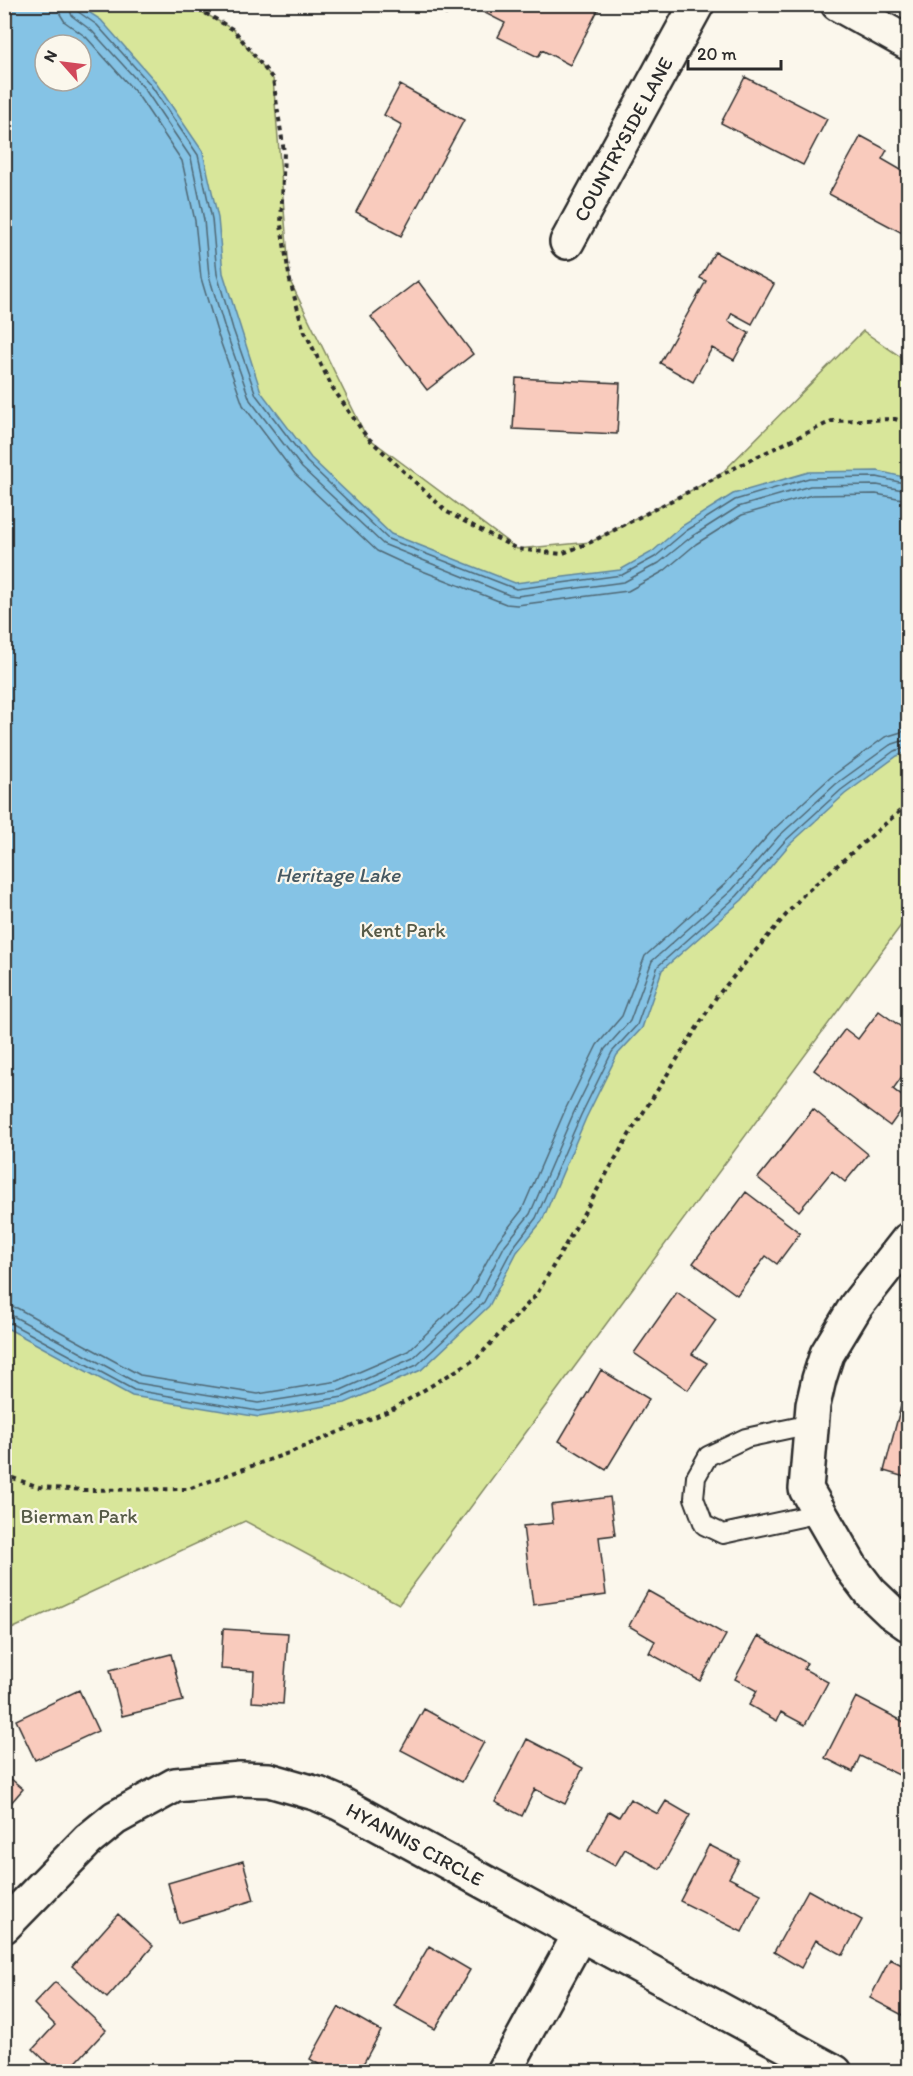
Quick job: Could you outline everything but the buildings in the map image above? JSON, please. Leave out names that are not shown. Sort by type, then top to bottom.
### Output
[{"type":"street","name":"COUNTRYSIDE LANE","points":[[567,242],[697,4]]},
{"type":"street","points":[[838,4],[909,43]]},
{"type":"street","points":[[909,1240],[856,1306],[828,1354],[813,1405],[806,1489],[851,1567],[870,1592],[891,1612],[909,1624]]},
{"type":"street","name":"HYANNIS CIRCLE","points":[[4,1926],[88,1840],[115,1818],[175,1785],[240,1779],[269,1780],[318,1794],[835,2072]]},
{"type":"street","points":[[504,2072],[580,1934]]},
{"type":"lane","points":[[812,1424],[746,1438],[708,1456],[696,1477],[694,1498],[705,1525],[723,1534],[820,1513]]},
{"type":"path","points":[[190,4],[234,30],[273,79],[284,152],[280,225],[290,282],[303,328],[332,387],[366,436],[447,512],[518,549],[561,554],[591,542],[754,458],[832,421],[895,419],[909,423]]},
{"type":"path","points":[[4,1475],[39,1487],[84,1490],[188,1489],[291,1452],[392,1410],[477,1358],[537,1294],[629,1135],[717,996],[803,895],[909,804]]},
{"type":"green space","name":"Heritage Lake","points":[[4,5],[190,5],[234,30],[273,79],[290,281],[366,436],[517,549],[591,542],[719,476],[863,331],[908,362],[908,916],[399,1604],[245,1521],[5,1632]]},
{"type":"water","name":"Heritage Lake","points":[[4,5],[78,5],[101,20],[154,80],[203,152],[218,218],[223,273],[261,392],[311,458],[391,534],[515,583],[620,570],[652,552],[682,526],[733,494],[809,472],[878,471],[908,478],[908,752],[897,756],[845,794],[789,845],[742,900],[662,970],[642,1028],[617,1055],[586,1118],[542,1221],[517,1252],[489,1306],[421,1370],[345,1403],[259,1417],[132,1396],[5,1327]]},
{"type":"park label","name":"Kent Park","points":[[403,930]]},
{"type":"park label","name":"Bierman Park","points":[[79,1516]]}]
